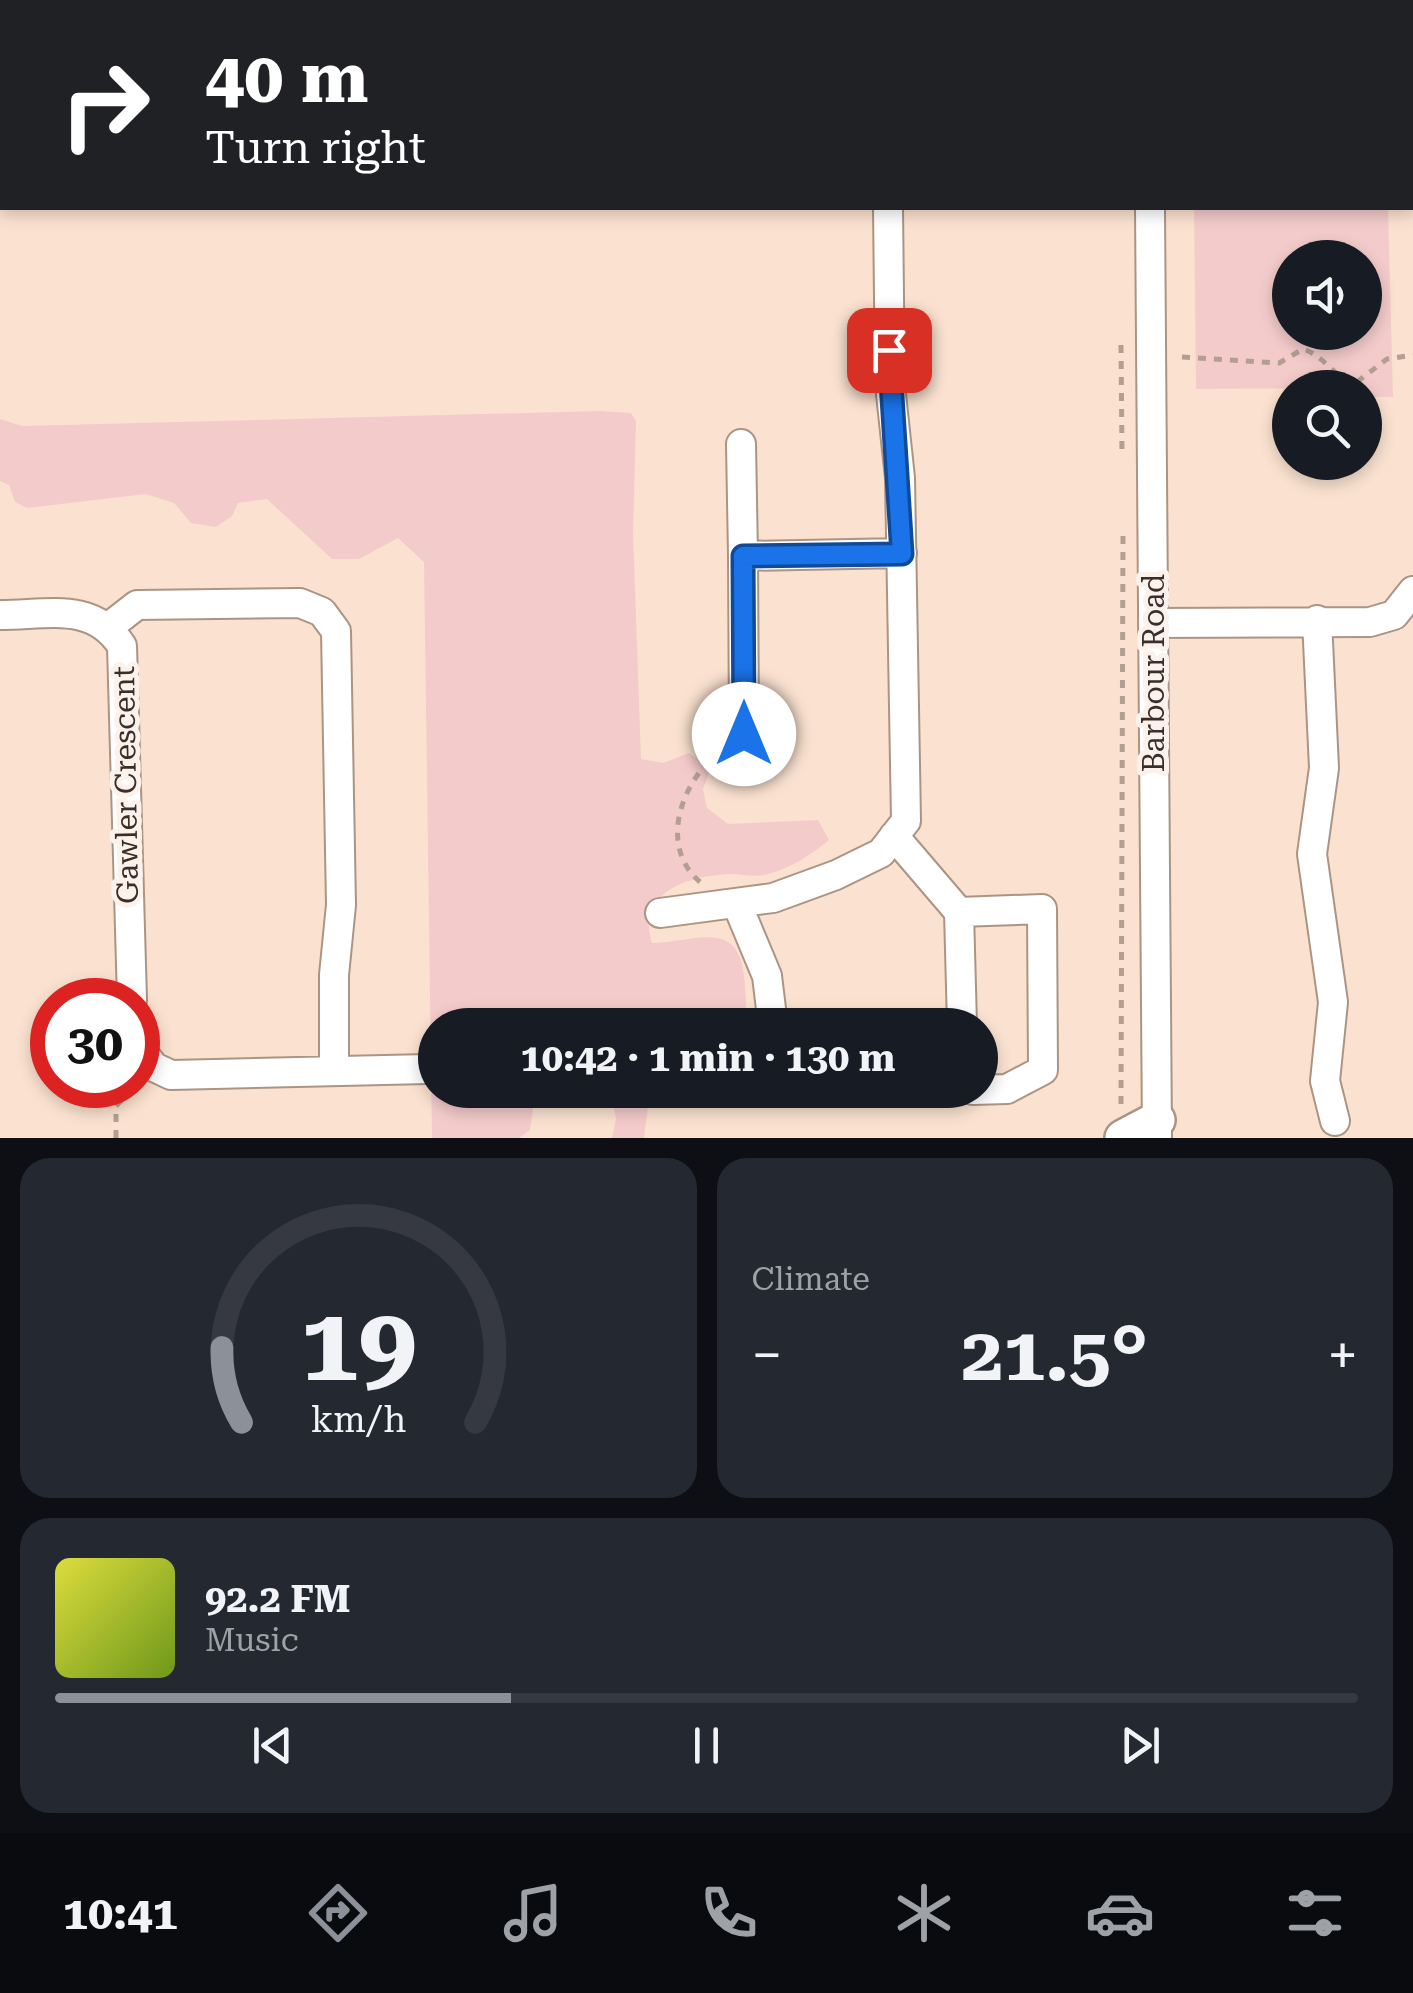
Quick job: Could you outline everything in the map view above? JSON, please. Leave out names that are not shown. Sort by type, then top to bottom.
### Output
[{"type":"main road","points":[[1122,1124],[1157,1129]]},
{"type":"street","points":[[660,913],[773,898],[836,875],[881,853],[906,821],[900,478],[890,385],[888,210]]},
{"type":"street","name":"Barbour Road","points":[[1150,210],[1157,1129]]},
{"type":"street","points":[[740,444],[744,734]]},
{"type":"street","points":[[743,556],[902,554]]},
{"type":"street","points":[[1153,623],[1370,622],[1394,615],[1411,599]]},
{"type":"street","points":[[110,626],[137,606],[300,603],[322,612],[336,631],[340,905],[334,974],[334,1071]]},
{"type":"street","name":"Gawler Crescent","points":[[0,615],[87,614],[110,626],[122,646],[131,978]]},
{"type":"street","points":[[1316,620],[1324,768],[1312,854],[1333,1002],[1325,1081],[1335,1121]]},
{"type":"street","points":[[894,836],[959,912],[962,1008]]},
{"type":"street","points":[[725,906],[767,976],[771,1008]]},
{"type":"street","points":[[959,912],[1042,908],[1043,1070],[1007,1089],[998,1089]]},
{"type":"street","points":[[160,1069],[171,1074],[418,1069]]},
{"type":"path","points":[[1122,339],[1123,463]]},
{"type":"path","points":[[1182,357],[1279,363],[1303,350],[1314,353],[1337,377],[1354,385],[1387,360],[1413,355]]},
{"type":"path","points":[[1122,1124],[1123,522]]},
{"type":"path","points":[[725,906],[684,861],[678,811],[684,794],[712,756],[744,734]]},
{"type":"path","points":[[116,1108],[116,1138]]},
{"type":"shaded area","points":[[1194,210],[1388,210],[1393,397],[1382,397],[1382,370],[1272,370],[1272,389],[1196,389]]},
{"type":"shaded area","points":[[631,413],[636,421],[633,533],[641,759],[663,763],[689,753],[711,768],[703,789],[707,808],[728,824],[818,820],[829,840],[800,860],[768,874],[713,875],[682,883],[659,899],[652,911],[652,943],[715,938],[736,950],[742,964],[745,1008],[430,1008],[424,562],[398,538],[359,559],[332,559],[267,499],[238,503],[232,516],[216,527],[191,523],[174,503],[146,494],[27,508],[15,502],[9,485],[0,481],[0,419],[22,426]]},
{"type":"shaded area","points":[[432,1108],[533,1108],[530,1130],[519,1138],[432,1138]]},
{"type":"shaded area","points":[[614,1108],[648,1108],[644,1138],[612,1138]]},
{"type":"route","points":[[744,734],[743,556],[902,554],[889,350]]}]
